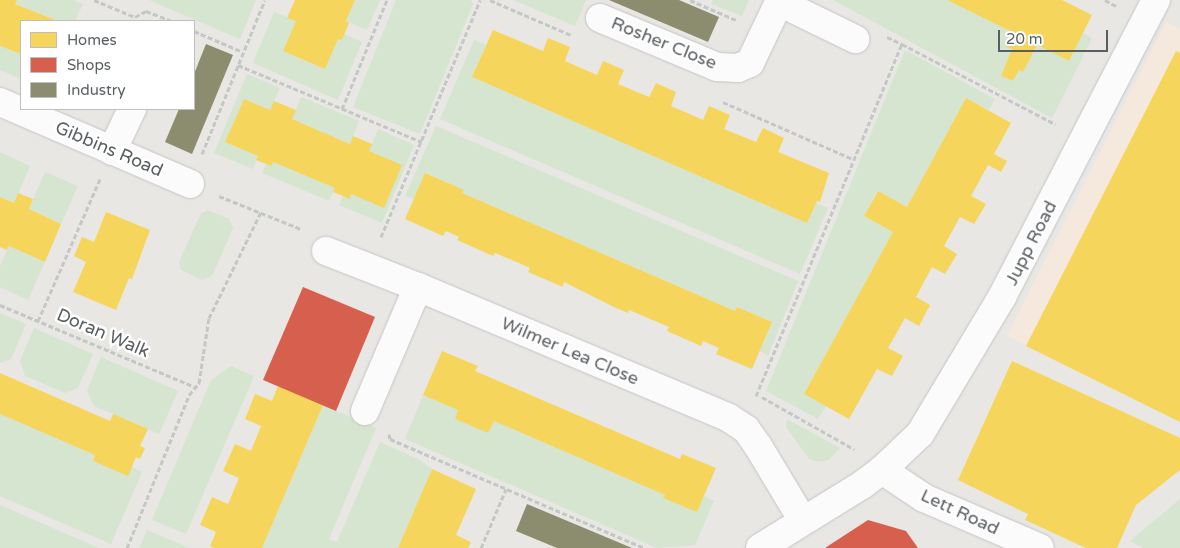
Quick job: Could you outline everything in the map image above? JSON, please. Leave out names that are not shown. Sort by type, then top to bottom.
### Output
[{"type":"street","name":"Jupp Road","points":[[760,548],[884,468],[920,434],[966,360],[1084,140],[1156,0]]},
{"type":"street","name":"Rosher Close","points":[[600,18],[717,67],[731,68],[750,63],[766,33],[779,1],[855,39]]},
{"type":"street","name":"Gibbins Road","points":[[0,102],[190,184]]},
{"type":"street","points":[[112,151],[132,110]]},
{"type":"street","name":"Wilmer Lea Close","points":[[326,252],[418,287],[711,410],[746,429],[804,521]]},
{"type":"street","points":[[365,411],[418,287]]},
{"type":"street","name":"Lett Road","points":[[884,468],[924,498],[1040,548]]},
{"type":"path","points":[[94,0],[135,17],[146,11],[169,20]]},
{"type":"path","points":[[264,0],[190,184],[319,237],[326,252]]},
{"type":"path","points":[[342,109],[387,0]]},
{"type":"path","points":[[377,272],[375,253],[480,0]]},
{"type":"path","points":[[690,0],[766,33]]},
{"type":"path","points":[[195,31],[243,52]]},
{"type":"path","points":[[746,429],[757,394],[902,44],[1084,140]]},
{"type":"path","points":[[238,64],[422,142]]},
{"type":"path","points":[[38,321],[112,151]]},
{"type":"path","points":[[127,548],[195,387],[200,383],[206,351],[209,318],[261,212]]},
{"type":"path","name":"Doran Walk","points":[[0,305],[195,387]]},
{"type":"path","points":[[757,394],[884,468]]},
{"type":"path","points":[[365,411],[384,424],[390,439],[644,548]]},
{"type":"path","points":[[481,548],[506,489]]},
{"type":"shaded area","points":[[1166,22],[1180,29],[1180,422],[1007,336]]},
{"type":"green space","points":[[17,0],[73,0],[83,4],[75,20],[56,20],[15,4]]},
{"type":"green space","points":[[149,0],[256,0],[240,39]]},
{"type":"green space","points":[[355,0],[380,0],[367,30],[346,21]]},
{"type":"green space","points":[[396,0],[471,0],[473,4],[420,134],[353,107]]},
{"type":"green space","points":[[513,0],[586,0],[575,26]]},
{"type":"green space","points":[[713,0],[749,0],[742,16],[711,4]]},
{"type":"green space","points":[[833,0],[947,0],[1012,32],[1005,45],[1012,49],[1001,76],[1013,81],[1019,70],[1023,72],[1037,45],[1069,61],[1083,33],[1092,38],[1052,118]]},
{"type":"green space","points":[[274,12],[296,21],[283,51],[325,69],[338,39],[342,40],[344,34],[362,42],[338,100],[253,63]]},
{"type":"green space","points":[[474,40],[486,45],[472,77],[807,223],[816,203],[828,208],[800,274],[440,119]]},
{"type":"green space","points":[[0,46],[20,54],[20,79],[0,70]]},
{"type":"green space","points":[[905,50],[995,99],[989,110],[966,98],[907,207],[877,191],[864,216],[893,232],[804,394],[826,406],[818,419],[766,391]]},
{"type":"green space","points":[[247,74],[280,88],[270,110],[244,99],[225,142],[258,156],[253,169],[214,153]]},
{"type":"green space","points":[[301,97],[359,121],[350,144],[292,119]]},
{"type":"green space","points":[[436,126],[798,281],[768,356],[760,351],[772,322],[737,307],[735,311],[462,193],[463,190],[426,173],[414,199],[405,196]]},
{"type":"green space","points":[[378,129],[414,145],[382,223],[339,205],[343,196],[350,198]]},
{"type":"green space","points":[[0,152],[30,166],[14,203],[0,197]]},
{"type":"green space","points":[[273,162],[335,188],[329,201],[262,173],[266,164],[272,166]]},
{"type":"green space","points":[[45,172],[78,186],[61,224],[29,209]]},
{"type":"green space","points":[[208,210],[229,219],[233,228],[212,276],[202,280],[181,270],[179,262],[201,213]]},
{"type":"green space","points":[[9,246],[45,262],[28,300],[0,287],[0,266]]},
{"type":"green space","points":[[0,313],[26,324],[11,359],[0,363]]},
{"type":"green space","points":[[34,328],[93,354],[78,388],[65,393],[25,376],[20,361]]},
{"type":"green space","points":[[101,357],[178,391],[159,434],[94,406],[87,391]]},
{"type":"green space","points":[[231,366],[254,376],[186,534],[152,520],[211,380]]},
{"type":"green space","points":[[423,395],[458,410],[455,419],[488,433],[494,421],[665,495],[664,498],[697,512],[704,496],[714,501],[695,545],[657,548],[405,439]]},
{"type":"green space","points":[[323,405],[376,428],[329,539],[337,542],[380,442],[420,460],[432,469],[398,548],[262,548]]},
{"type":"green space","points":[[0,414],[95,455],[93,461],[132,467],[142,472],[111,544],[0,496]]},
{"type":"green space","points":[[787,419],[840,448],[829,460],[818,462],[809,459],[786,427]]},
{"type":"green space","points":[[1180,499],[1180,548],[1143,548],[1130,541]]},
{"type":"green space","points":[[0,505],[99,548],[0,548]]},
{"type":"green space","points":[[147,530],[190,548],[139,548]]},
{"type":"building: Homes","points":[[0,0],[17,0],[15,4],[55,20],[20,20],[20,54],[0,46]]},
{"type":"building: Homes","points":[[295,0],[355,0],[346,21],[349,23],[342,40],[338,39],[325,69],[283,51],[296,21],[287,18]]},
{"type":"building: Homes","points":[[947,0],[1062,0],[1092,15],[1069,61],[1037,45],[1023,72],[1019,70],[1013,81],[1001,76],[1012,49],[1005,46],[1012,32]]},
{"type":"building: Homes","points":[[493,30],[543,51],[548,38],[570,47],[565,61],[597,75],[603,61],[624,70],[618,84],[649,97],[656,83],[676,92],[671,106],[703,120],[709,106],[730,115],[724,129],[756,142],[763,128],[784,138],[778,152],[829,173],[820,202],[817,201],[807,223],[472,77]]},
{"type":"building: Homes","points":[[1176,51],[1180,53],[1180,422],[1026,346]]},
{"type":"building: Homes","points":[[966,98],[1011,123],[994,154],[1007,161],[1001,172],[988,165],[971,196],[986,204],[974,224],[960,217],[944,246],[957,254],[945,274],[932,267],[916,297],[930,305],[919,326],[905,318],[888,348],[903,356],[892,376],[877,369],[849,419],[804,394],[893,232],[864,216],[878,191],[907,207]]},
{"type":"building: Homes","points":[[244,99],[270,110],[274,101],[296,110],[292,119],[350,144],[353,136],[372,144],[369,151],[402,165],[384,208],[351,194],[350,199],[333,192],[335,188],[273,162],[272,166],[256,160],[258,156],[225,142]]},
{"type":"building: Homes","points":[[425,173],[464,190],[462,193],[735,311],[737,307],[772,322],[752,369],[716,354],[719,348],[703,341],[701,346],[667,331],[669,327],[629,310],[628,313],[616,308],[564,282],[563,287],[528,272],[530,268],[495,253],[493,256],[457,240],[459,237],[446,231],[443,236],[405,219]]},
{"type":"building: Homes","points":[[18,193],[33,199],[29,209],[61,224],[45,262],[9,246],[7,250],[0,247],[0,197],[14,203]]},
{"type":"building: Homes","points":[[106,212],[150,230],[132,279],[129,278],[116,310],[73,292],[86,262],[74,256],[82,237],[94,242]]},
{"type":"building: Homes","points":[[442,351],[478,366],[475,371],[680,459],[682,454],[716,468],[697,512],[663,498],[665,495],[494,421],[488,433],[455,419],[458,410],[423,395]]},
{"type":"building: Homes","points":[[1012,361],[1180,438],[1180,470],[1136,505],[1117,548],[1086,548],[1025,520],[1028,514],[958,480]]},
{"type":"building: Homes","points":[[0,373],[110,421],[113,414],[148,429],[140,446],[145,448],[140,459],[136,457],[128,476],[93,461],[95,455],[0,414]]},
{"type":"building: Homes","points":[[278,386],[323,405],[262,548],[214,548],[210,546],[216,532],[200,525],[212,497],[228,504],[239,478],[223,471],[235,444],[251,451],[261,426],[245,419],[255,394],[272,401]]},
{"type":"building: Homes","points":[[432,469],[476,489],[456,535],[471,542],[468,548],[398,548]]},
{"type":"building: Shops","points":[[303,287],[375,317],[336,411],[263,380]]},
{"type":"building: Shops","points":[[868,520],[906,531],[918,548],[825,548]]},
{"type":"building: Industry","points":[[609,0],[679,0],[719,17],[708,42]]},
{"type":"building: Industry","points":[[206,44],[233,55],[192,154],[165,142],[179,110],[195,110],[195,72]]},
{"type":"building: Industry","points":[[527,504],[632,548],[557,548],[516,531]]}]
